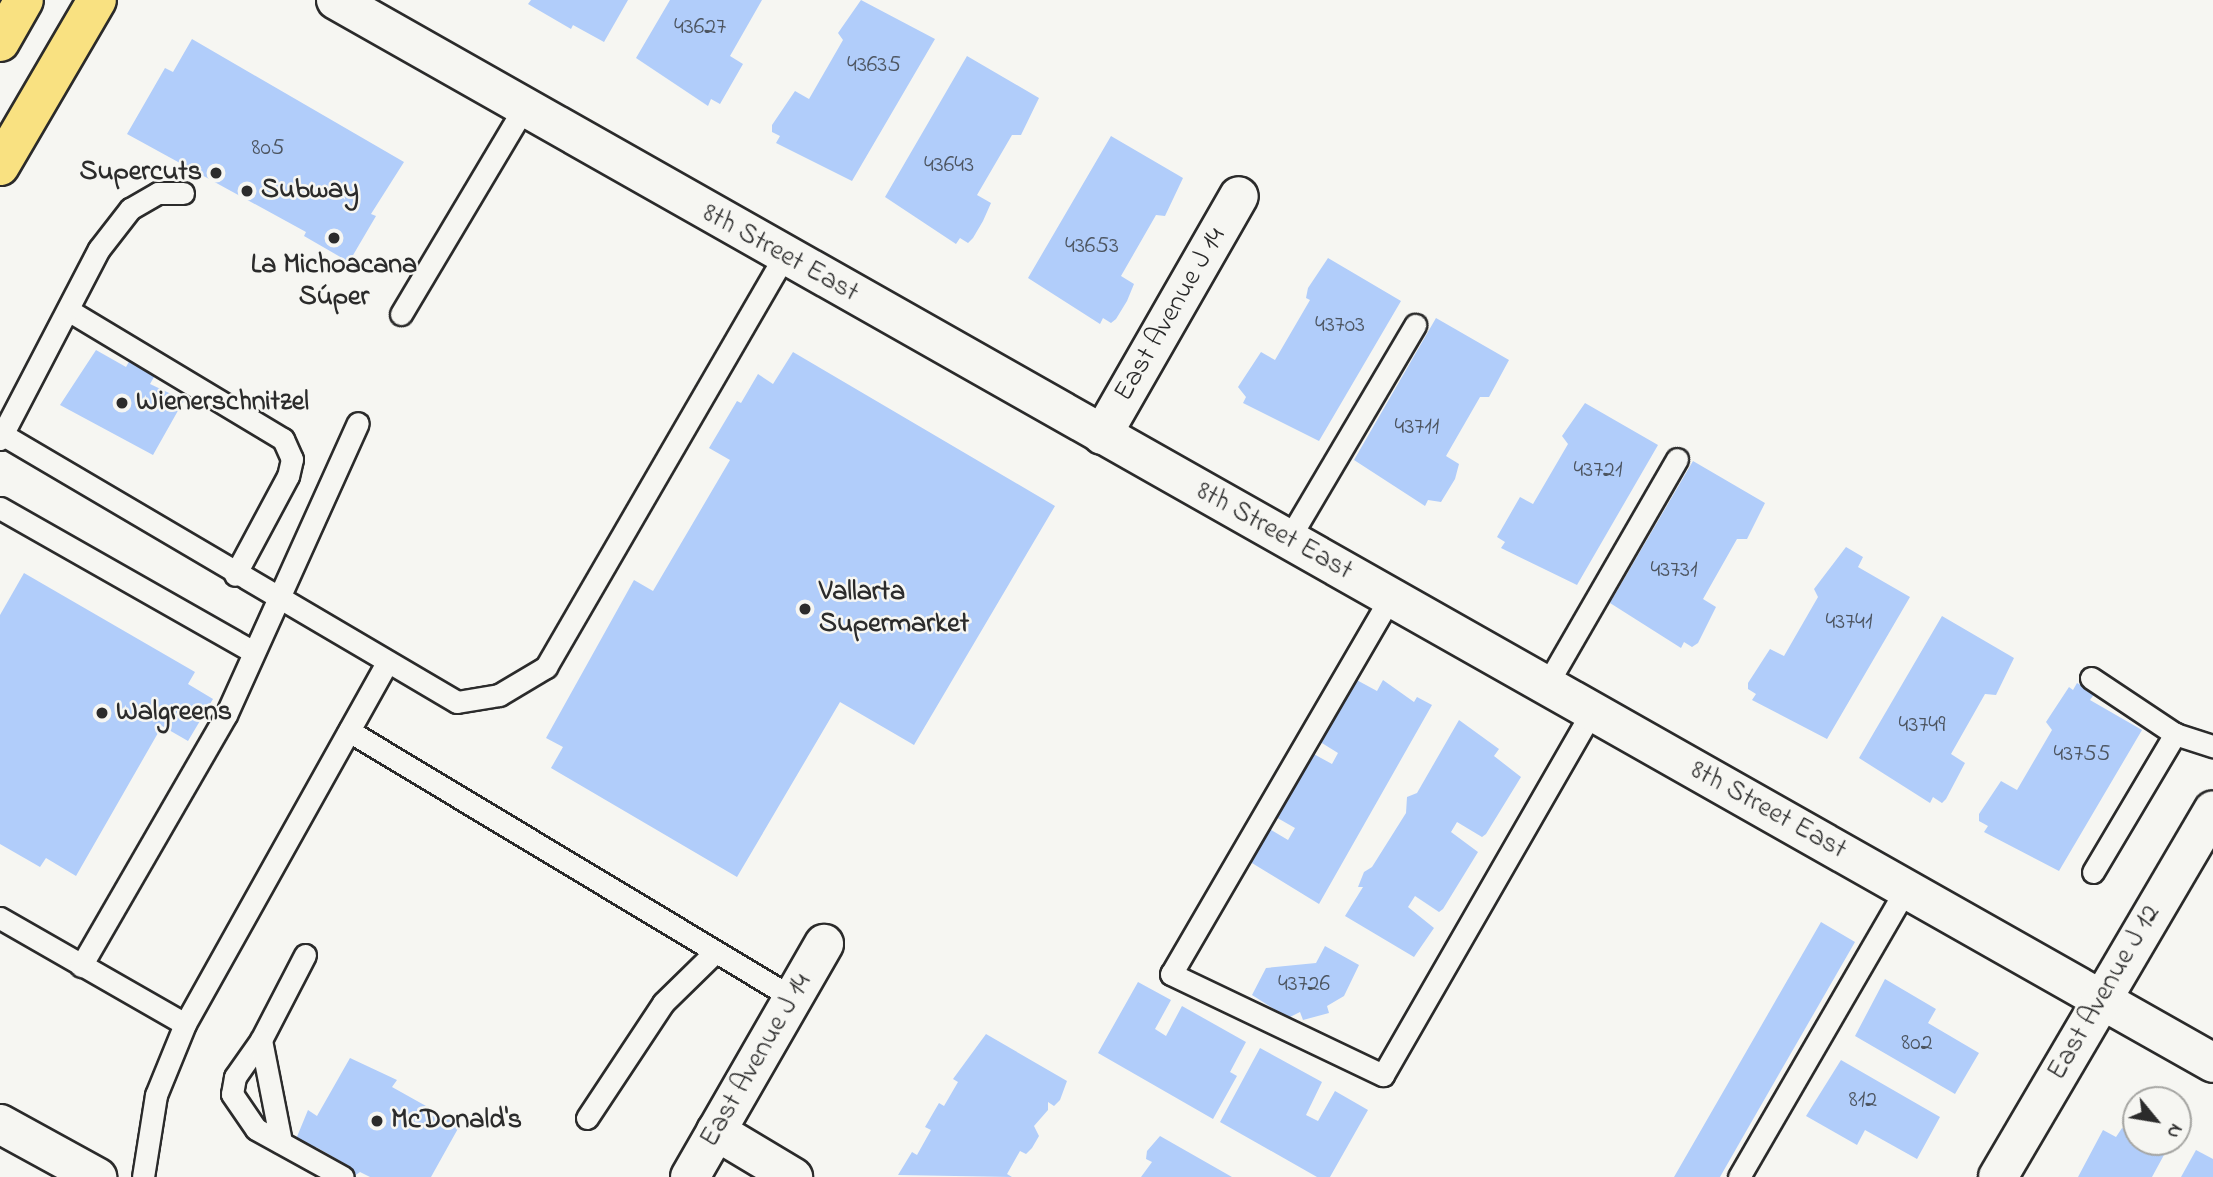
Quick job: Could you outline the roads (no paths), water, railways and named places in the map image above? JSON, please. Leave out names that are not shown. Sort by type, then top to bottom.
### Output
[{"type":"main road","points":[[0,42],[24,0]]},
{"type":"main road","points":[[0,166],[97,0]]},
{"type":"street","name":"8th Street East","points":[[337,0],[784,257],[2213,1063]]},
{"type":"street","name":"East Avenue J 14","points":[[1102,435],[1239,196]]},
{"type":"street","name":"East Avenue J 12","points":[[1998,1177],[2213,810]]},
{"type":"street","name":"East Avenue J 14","points":[[690,1177],[824,944]]},
{"type":"street","points":[[0,1124],[97,1177]]},
{"type":"street","points":[[716,1131],[793,1177]]},
{"type":"lane","points":[[401,314],[523,109]]},
{"type":"lane","points":[[183,193],[158,193],[130,209],[99,250],[1,436],[386,664],[457,702],[499,695],[546,667],[784,257]]},
{"type":"lane","points":[[68,310],[283,439],[292,459],[288,476],[236,575]]},
{"type":"lane","points":[[1287,540],[1415,325]]},
{"type":"lane","points":[[81,966],[226,715],[251,651],[278,600],[358,423]]},
{"type":"lane","points":[[1546,686],[1677,459]]},
{"type":"lane","points":[[0,509],[251,651]]},
{"type":"lane","points":[[1390,598],[1171,974],[1383,1075],[1592,712]]},
{"type":"lane","points":[[143,1177],[156,1095],[186,1024],[386,664]]},
{"type":"lane","points":[[2091,678],[2175,734],[2213,746]]},
{"type":"lane","points":[[349,732],[793,998]]},
{"type":"lane","points":[[2093,872],[2175,734]]},
{"type":"lane","points":[[1739,1177],[1906,889]]},
{"type":"lane","points":[[0,918],[186,1024]]},
{"type":"lane","points":[[587,1118],[663,1003],[715,951]]},
{"type":"lane","points":[[305,955],[261,1040],[235,1077],[232,1094],[256,1129],[343,1177]]},
{"type":"lane","points":[[261,1040],[281,1142]]},
{"type":"place","name":"Supercuts","points":[[216,173]]},
{"type":"place","name":"Subway","points":[[247,191]]},
{"type":"place","name":"La Michoacana Súper","points":[[334,238]]},
{"type":"place","name":"Wienerschnitzel","points":[[122,403]]},
{"type":"place","name":"Vallarta Supermarket","points":[[805,609]]},
{"type":"place","name":"Walgreens","points":[[102,713]]},
{"type":"place","name":"McDonald's","points":[[377,1121]]}]
